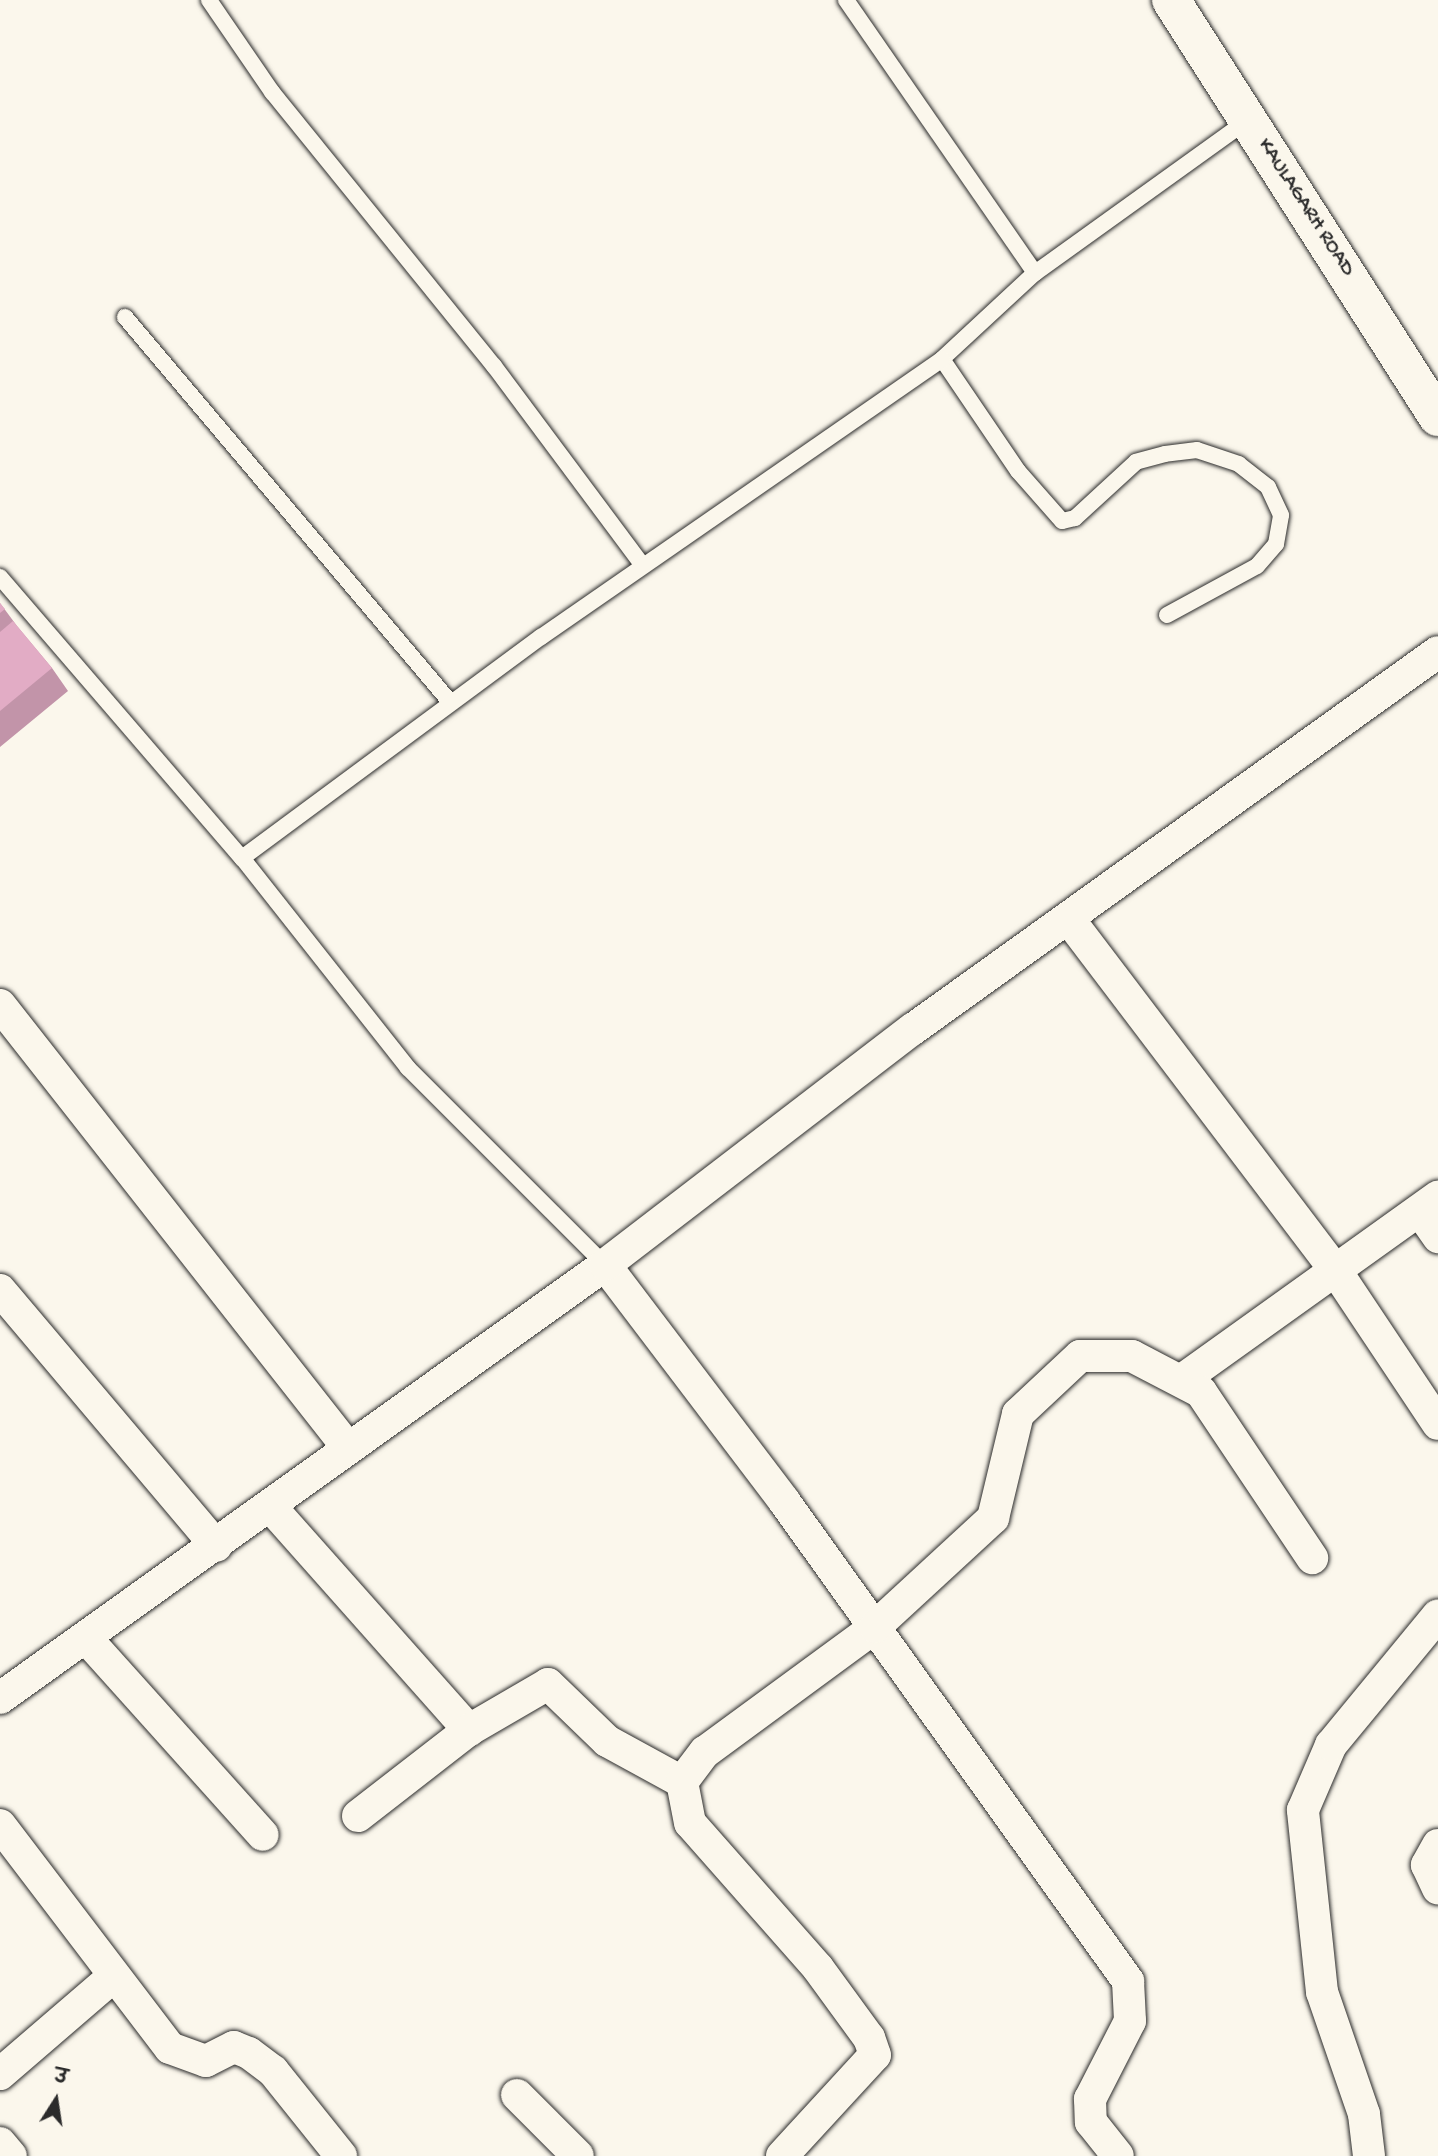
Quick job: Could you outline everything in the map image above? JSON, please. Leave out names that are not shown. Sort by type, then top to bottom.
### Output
[{"type":"street","name":"KAULAGARH ROAD","points":[[1171,0],[1438,416]]},
{"type":"street","points":[[0,1698],[87,1639],[605,1265],[1068,918],[1438,652]]},
{"type":"street","points":[[1068,918],[1338,1274],[1438,1424]]},
{"type":"street","points":[[0,1005],[348,1448]]},
{"type":"street","points":[[1182,1380],[1256,1324],[1338,1274],[1429,1204],[1438,1237]]},
{"type":"street","points":[[605,1265],[875,1627],[1128,1981],[1130,2021],[1090,2099],[1091,2122],[1118,2156]]},
{"type":"street","points":[[0,1290],[216,1546]]},
{"type":"street","points":[[782,2156],[875,2055],[869,2038],[818,1968],[690,1822],[682,1782],[705,1752],[875,1627],[993,1518],[1018,1415],[1056,1374],[1080,1356],[1100,1352],[1132,1356],[1182,1380],[1222,1415],[1312,1558]]},
{"type":"street","points":[[270,1506],[469,1730]]},
{"type":"street","points":[[1368,2156],[1364,2114],[1322,1992],[1303,1810],[1331,1745],[1438,1615]]},
{"type":"street","points":[[87,1639],[262,1835]]},
{"type":"street","points":[[358,1816],[469,1730],[548,1684],[607,1741],[682,1782]]},
{"type":"street","points":[[0,1825],[170,2048],[186,2059],[206,2060],[234,2047],[273,2071],[341,2156]]},
{"type":"street","points":[[1438,1845],[1427,1864],[1438,1889]]},
{"type":"street","points":[[0,2074],[114,1976]]},
{"type":"street","points":[[517,2095],[578,2156]]},
{"type":"street","points":[[0,2143],[11,2156]]},
{"type":"lane","points":[[209,0],[272,92],[494,366],[643,566]]},
{"type":"lane","points":[[846,0],[1035,273]]},
{"type":"lane","points":[[242,858],[643,566],[942,359],[1035,273],[1248,120]]},
{"type":"lane","points":[[125,317],[452,703]]},
{"type":"lane","points":[[942,359],[1018,471],[1062,521],[1075,518],[1136,462],[1165,454],[1197,450],[1239,464],[1268,487],[1281,515],[1276,544],[1256,566],[1167,615]]},
{"type":"lane","points":[[0,577],[242,858],[408,1068],[605,1265]]},
{"type":"building","points":[[13,621],[52,668],[0,711],[0,632]]}]
